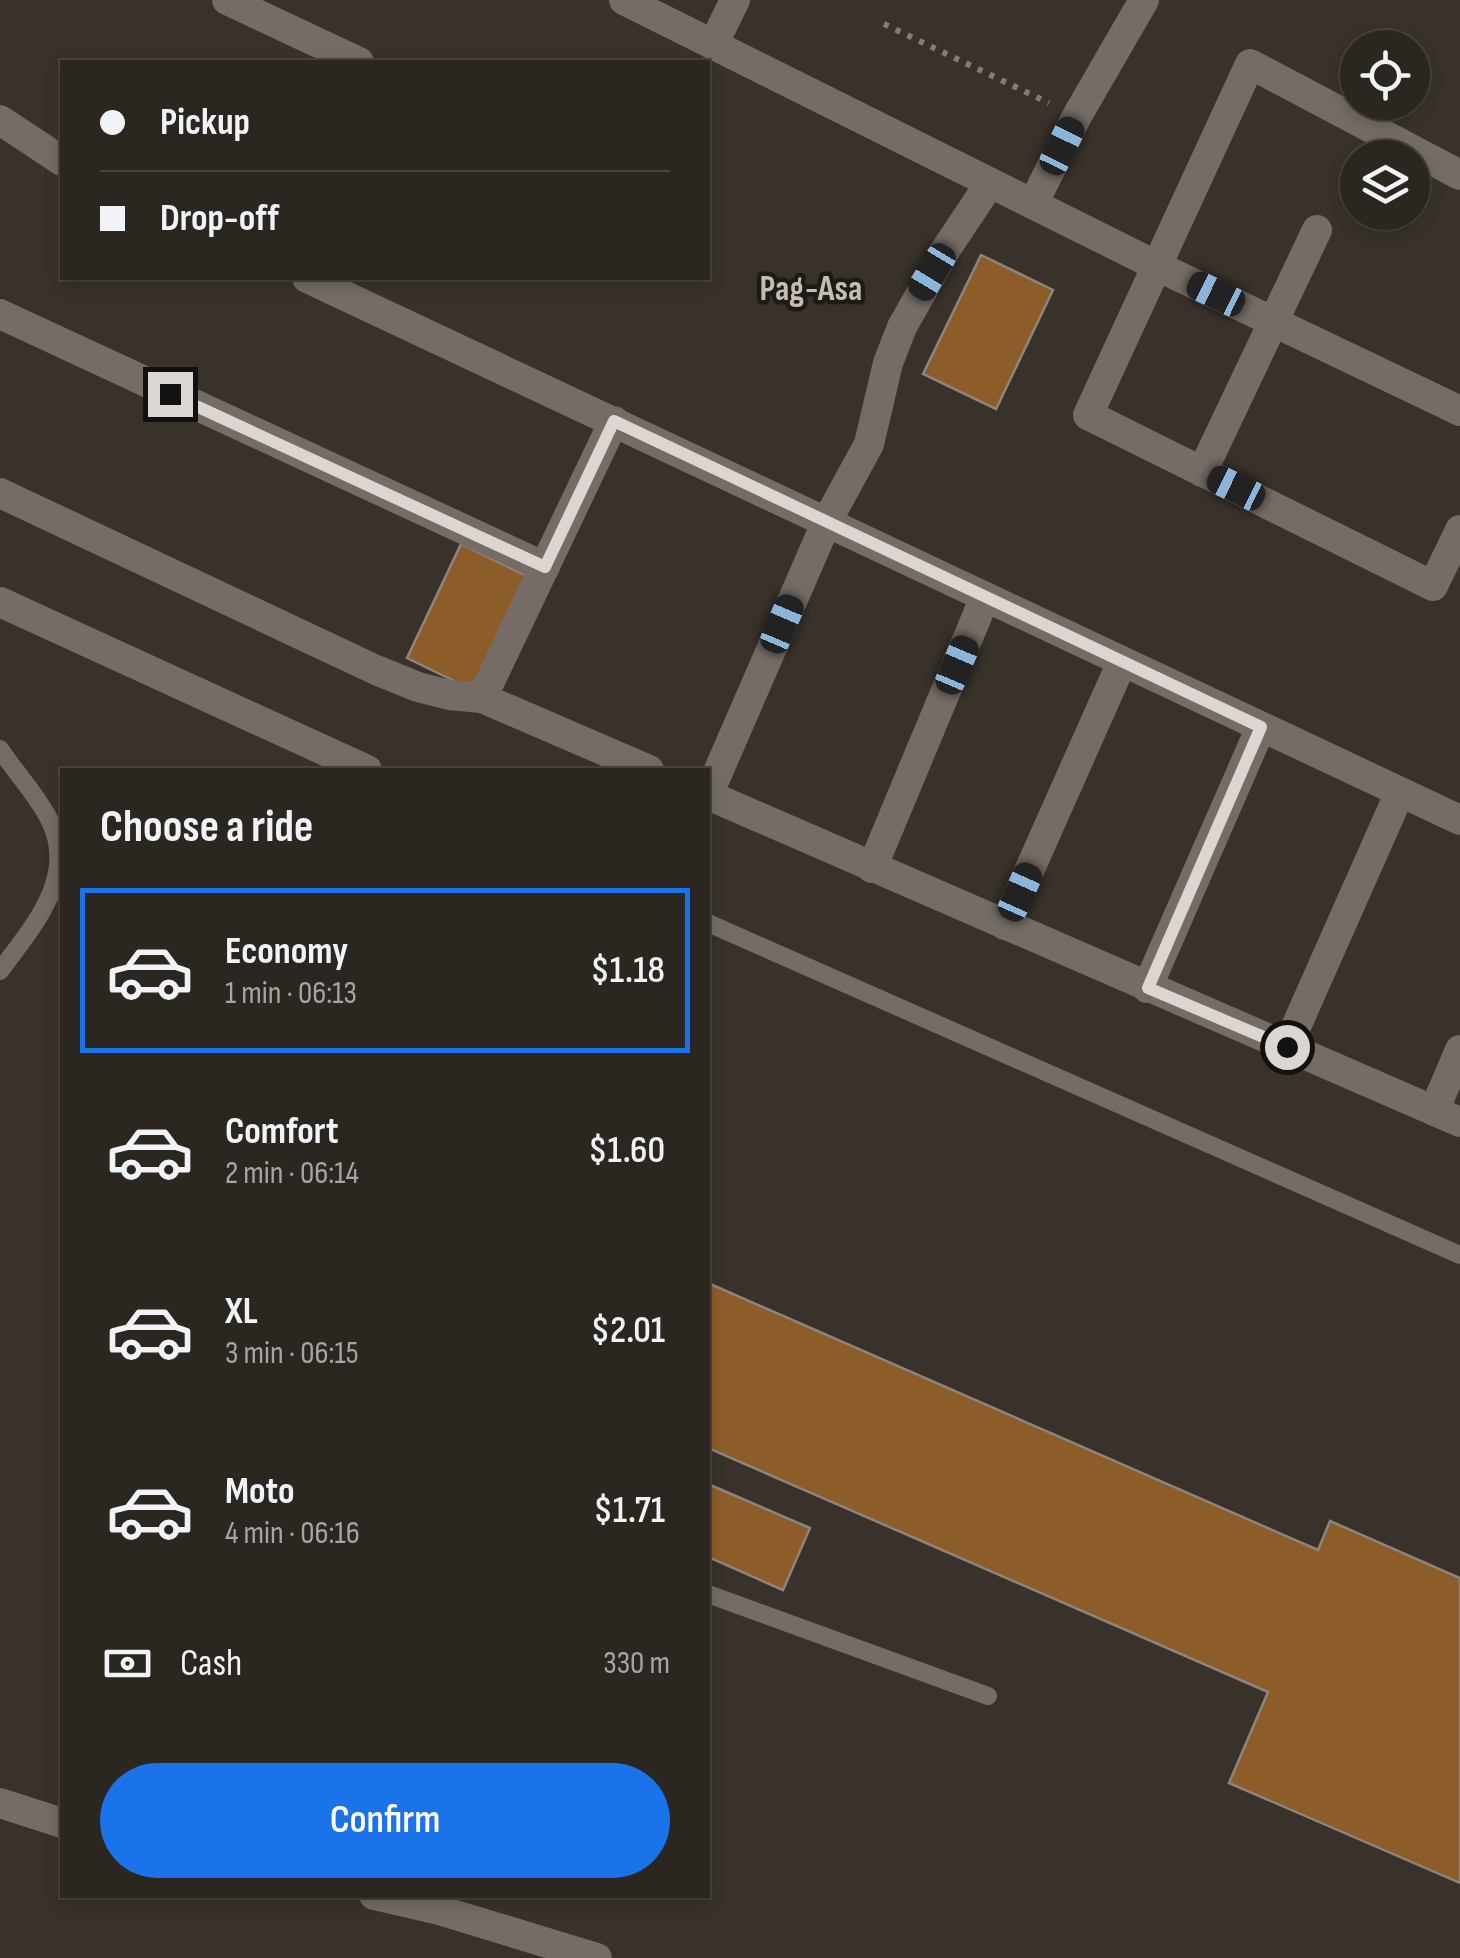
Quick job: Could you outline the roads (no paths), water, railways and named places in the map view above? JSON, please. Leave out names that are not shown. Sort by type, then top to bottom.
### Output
[{"type":"street","points":[[227,0],[355,60]]},
{"type":"street","points":[[624,0],[1158,266],[1460,411]]},
{"type":"street","points":[[713,45],[734,0]]},
{"type":"street","points":[[1033,204],[1141,1]]},
{"type":"street","points":[[1460,174],[1250,64],[1088,415],[1433,586],[1460,530]]},
{"type":"street","points":[[0,120],[60,160]]},
{"type":"street","points":[[710,790],[826,522],[869,444],[888,363],[902,327],[946,249],[990,183]]},
{"type":"street","points":[[1202,472],[1317,230]]},
{"type":"street","points":[[311,280],[1460,820]]},
{"type":"street","points":[[0,314],[545,567]]},
{"type":"street","points":[[482,698],[614,421]]},
{"type":"street","points":[[0,492],[376,670],[418,687],[482,698],[644,768]]},
{"type":"street","points":[[872,868],[985,597]]},
{"type":"street","points":[[0,602],[362,768]]},
{"type":"street","points":[[1005,925],[1122,662]]},
{"type":"street","points":[[1148,988],[1261,727]]},
{"type":"street","points":[[1287,1047],[1400,792]]},
{"type":"street","points":[[710,796],[1447,1116],[1460,1050]]},
{"type":"street","points":[[0,1803],[60,1822]]},
{"type":"street","points":[[387,1898],[597,1958]]},
{"type":"lane","points":[[0,749],[51,822],[57,842],[58,878],[38,918],[0,971]]},
{"type":"lane","points":[[710,924],[1460,1255]]},
{"type":"lane","points":[[710,1595],[988,1696]]},
{"type":"district","name":"Pag-Asa","points":[[811,288]]}]
